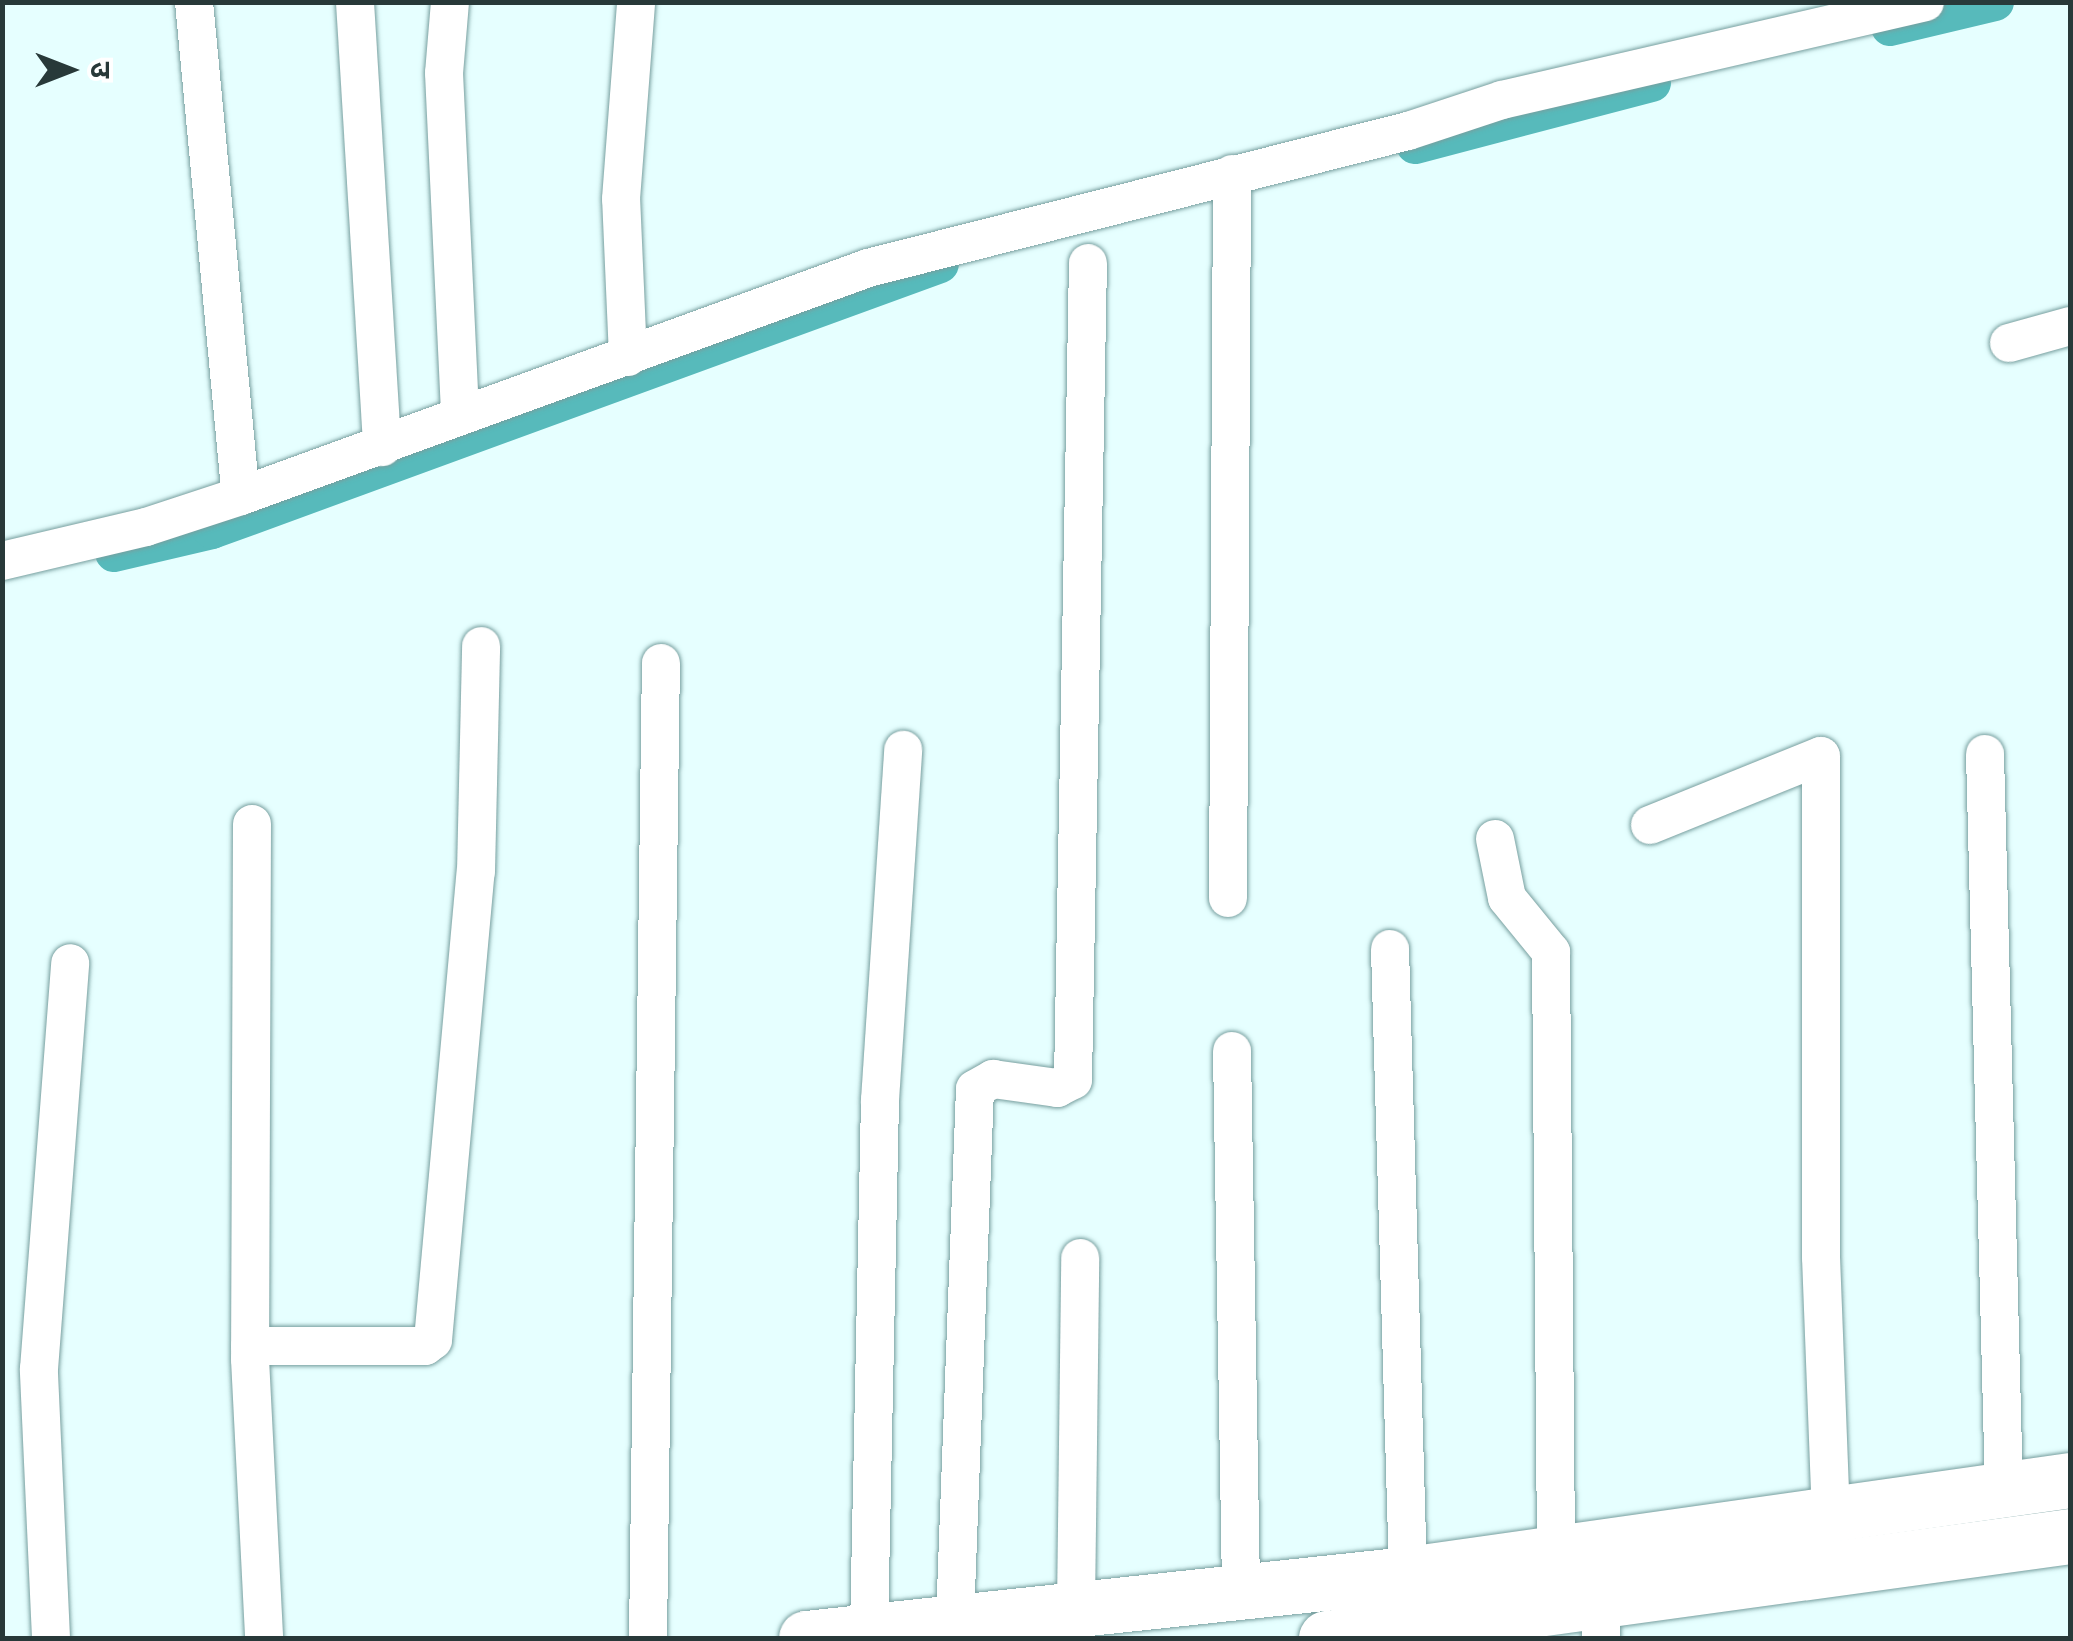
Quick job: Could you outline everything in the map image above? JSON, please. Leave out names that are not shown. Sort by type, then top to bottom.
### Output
[{"type":"highway","points":[[806,1638],[955,1619],[1408,1574],[2070,1480]]},
{"type":"highway","points":[[1357,1636],[1601,1621],[2070,1536]]},
{"type":"street","points":[[194,2],[242,496]]},
{"type":"street","points":[[356,2],[382,446]]},
{"type":"street","points":[[450,2],[444,73],[460,416]]},
{"type":"street","points":[[628,357],[620,199],[636,2]]},
{"type":"street","points":[[2,561],[146,528],[242,496],[868,268],[1233,192],[1502,100],[1925,2]]},
{"type":"street","points":[[1228,898],[1233,192]]},
{"type":"street","points":[[955,1619],[975,1088],[993,1079],[1057,1088],[1073,1080],[1088,263]]},
{"type":"street","points":[[2009,343],[2070,326]]},
{"type":"street","points":[[250,1346],[425,1346],[433,1340],[476,872],[481,646]]},
{"type":"street","points":[[648,1638],[660,664]]},
{"type":"street","points":[[869,1630],[878,1130],[904,750]]},
{"type":"street","points":[[1985,754],[2004,1487]]},
{"type":"street","points":[[1650,825],[1821,756],[1822,1256],[1831,1513]]},
{"type":"street","points":[[252,824],[250,1346],[264,1638]]},
{"type":"street","points":[[1496,839],[1508,898],[1550,952],[1556,1552]]},
{"type":"street","points":[[1390,949],[1408,1574]]},
{"type":"street","points":[[51,1638],[39,1369],[70,962]]},
{"type":"street","points":[[1232,1051],[1241,1589]]},
{"type":"street","points":[[1076,1607],[1080,1258]]},
{"type":"waterway","points":[[1890,27],[1995,2]]},
{"type":"waterway","points":[[1415,145],[1652,83]]},
{"type":"waterway","points":[[114,553],[212,530],[940,264]]}]
